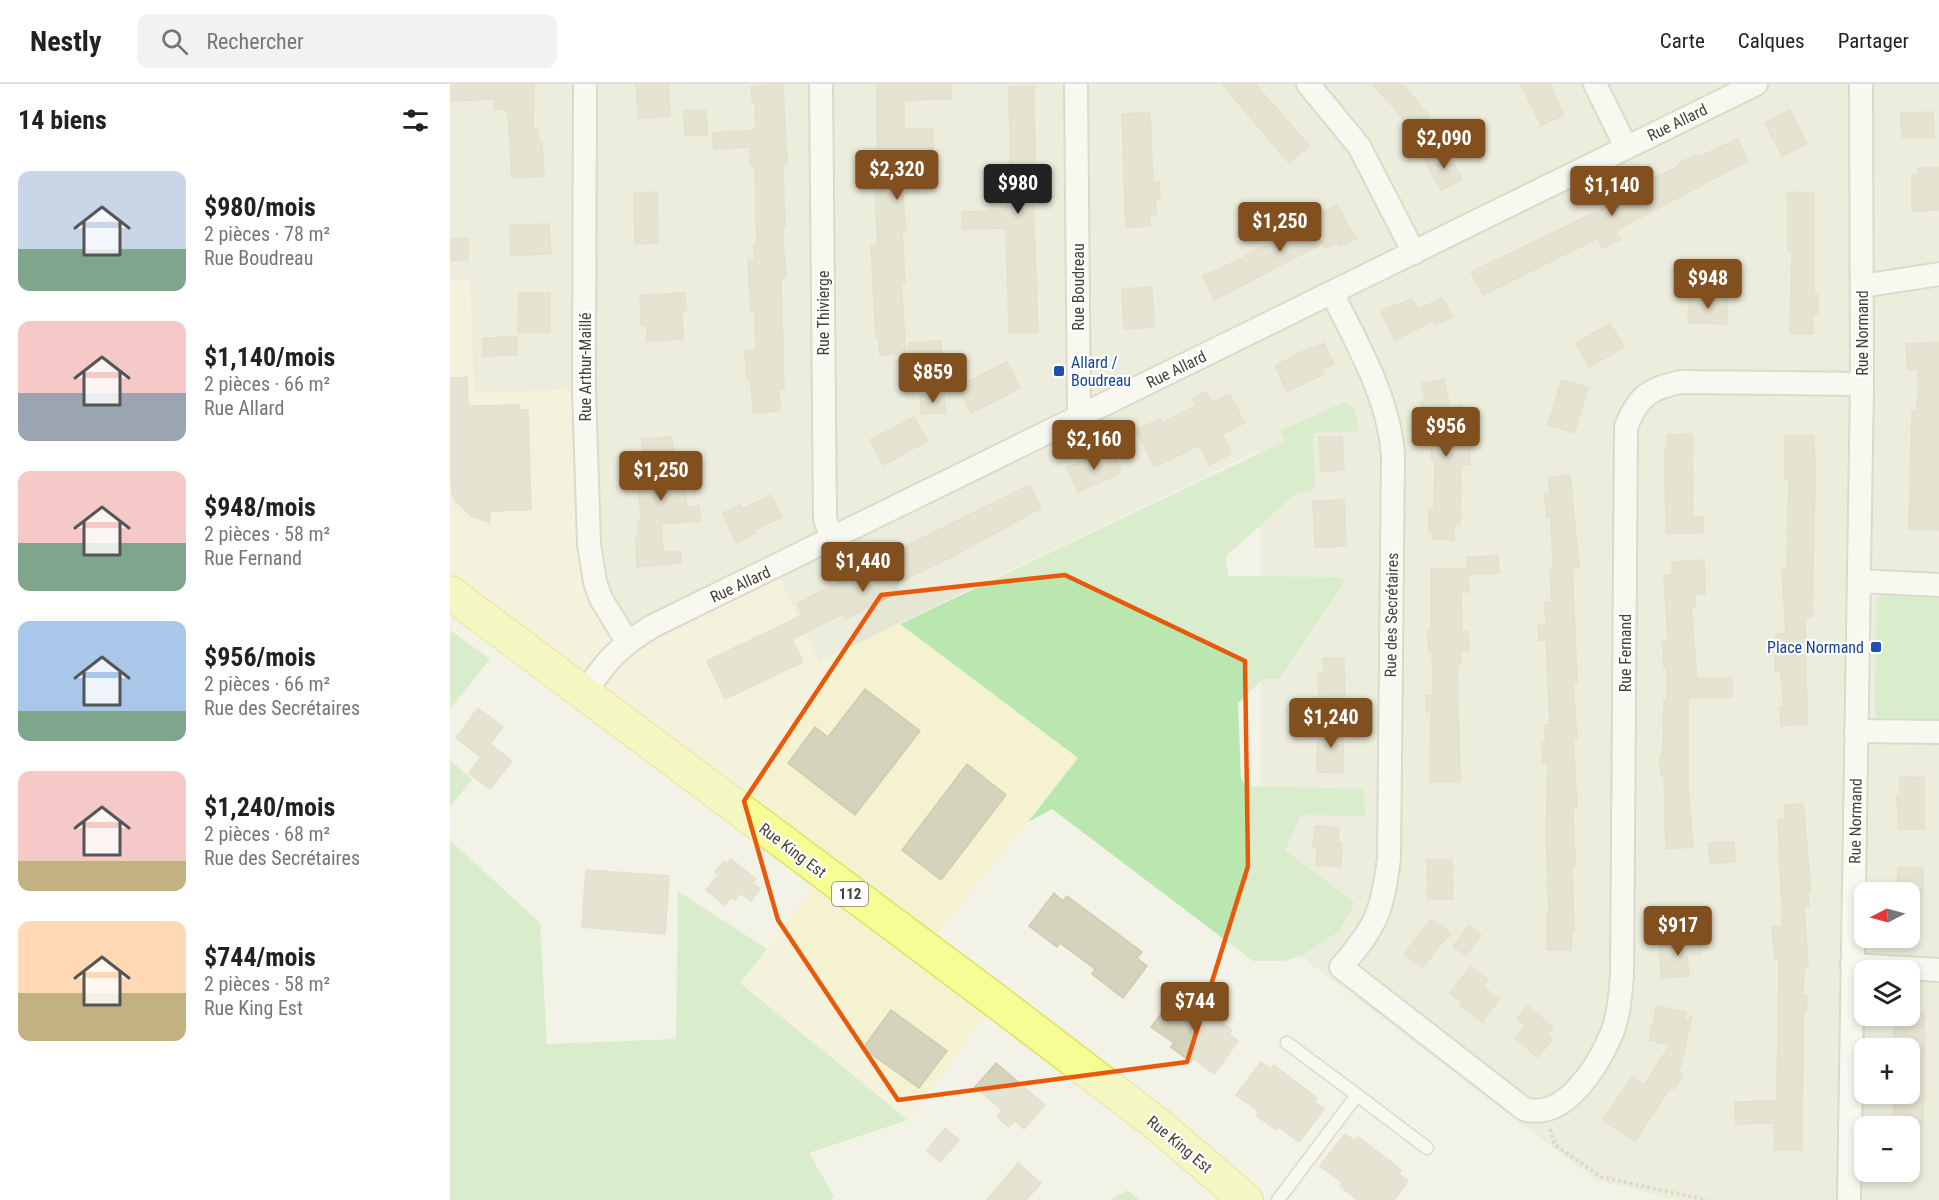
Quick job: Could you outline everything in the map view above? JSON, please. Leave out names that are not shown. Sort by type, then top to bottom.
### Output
[{"type":"main road","name":"Rue King Est","points":[[450,593],[1006,1008],[1156,1123],[1246,1200]]},
{"type":"street","name":"Rue Arthur-Maillé","points":[[585,84],[584,389],[592,568],[601,599],[627,641]]},
{"type":"street","name":"Rue Thivierge","points":[[821,84],[825,519],[833,540]]},
{"type":"street","name":"Rue Boudreau","points":[[1076,84],[1079,418]]},
{"type":"street","points":[[1308,84],[1359,146],[1414,253]]},
{"type":"street","points":[[1595,84],[1626,147]]},
{"type":"street","name":"Rue Allard","points":[[584,694],[605,662],[627,641],[1755,84]]},
{"type":"street","name":"Rue Normand","points":[[1848,1200],[1862,384],[1861,84]]},
{"type":"street","points":[[1862,286],[1939,274]]},
{"type":"street","name":"Rue des Secrétaires","points":[[1332,293],[1378,389],[1386,413],[1393,455],[1389,858],[1384,892],[1376,922],[1341,967],[1524,1109],[1536,1113],[1549,1110]]},
{"type":"street","name":"Rue Fernand","points":[[1549,1110],[1561,1104],[1587,1076],[1611,1035],[1618,1010],[1622,976],[1626,427],[1634,408],[1646,394],[1681,382],[1862,384]]},
{"type":"street","points":[[1859,581],[1939,585]]},
{"type":"street","points":[[1856,731],[1939,732]]},
{"type":"street","points":[[1852,965],[1939,970]]},
{"type":"lane","points":[[1287,1043],[1427,1148]]},
{"type":"lane","points":[[1278,1200],[1357,1095]]},
{"type":"path","points":[[1549,1110],[1551,1133],[1555,1145],[1601,1177],[1707,1200]]},
{"type":"highlighted area","points":[[1065,575],[1245,661],[1248,866],[1187,1062],[898,1100],[778,920],[744,801],[881,595]]},
{"type":"shaded area","points":[[450,84],[1939,84],[1939,1200],[1677,1200],[1597,1181],[1261,926],[1260,450],[819,662],[627,641],[474,393],[470,280],[450,281]]},
{"type":"shaded area","points":[[470,280],[474,393],[584,389],[589,544],[627,641],[775,568],[819,662],[900,624],[1079,758],[925,949],[996,1001],[908,1120],[740,983],[823,875],[450,593],[450,281]]},
{"type":"green space","points":[[1344,402],[1354,407],[1359,431],[1313,433],[1314,490],[1295,494],[1225,557],[1229,576],[1338,577],[1345,581],[1279,679],[1263,679],[1238,703],[1241,778],[1246,786],[1364,789],[1365,816],[1301,815],[1285,850],[1355,903],[1338,932],[1303,955],[1285,961],[1253,961],[1052,809],[1028,822],[1078,758],[900,624],[1285,441],[1280,431]]},
{"type":"green space","points":[[1882,593],[1939,594],[1939,723],[1879,719],[1875,715],[1876,601]]},
{"type":"green space","points":[[450,630],[490,659],[450,709]]},
{"type":"green space","points":[[450,760],[472,779],[450,807]]},
{"type":"green space","points":[[450,840],[540,923],[547,1044],[676,1039],[678,891],[767,949],[740,983],[908,1120],[809,1153],[834,1196],[831,1200],[450,1200]]},
{"type":"green space","points":[[1128,1190],[1139,1200],[1110,1200]]},
{"type":"building","points":[[450,84],[534,84],[533,131],[538,130],[539,142],[542,142],[544,176],[512,178],[508,110],[495,109],[495,99],[450,101]]},
{"type":"building","points":[[636,84],[668,84],[670,116],[639,118]]},
{"type":"building","points":[[783,84],[787,164],[783,164],[785,228],[782,228],[786,277],[781,278],[784,389],[779,389],[780,411],[753,413],[751,379],[747,379],[745,351],[756,350],[755,311],[751,311],[748,260],[755,260],[754,246],[757,246],[755,165],[751,165],[750,147],[714,149],[713,133],[756,130],[755,102],[752,101],[751,87]]},
{"type":"building","points":[[877,84],[951,84],[951,99],[904,100],[904,129],[933,129],[933,167],[924,167],[926,193],[903,194],[905,230],[902,230],[905,282],[901,282],[906,353],[880,355],[878,337],[876,337],[871,246],[878,245],[875,190],[878,190]]},
{"type":"building","points":[[1222,84],[1255,84],[1309,146],[1289,163]]},
{"type":"building","points":[[1373,84],[1402,84],[1429,116],[1413,130]]},
{"type":"building","points":[[1521,84],[1550,84],[1564,115],[1541,125]]},
{"type":"building","points":[[1034,86],[1035,174],[1032,174],[1038,332],[1009,333],[1006,228],[962,229],[962,212],[1003,211],[1002,207],[1007,207],[1007,194],[1011,194],[1009,87]]},
{"type":"building","points":[[706,110],[707,135],[685,136],[684,111]]},
{"type":"building","points":[[1790,110],[1807,144],[1782,156],[1765,123]]},
{"type":"building","points":[[1933,112],[1934,137],[1902,138],[1901,113]]},
{"type":"building","points":[[1150,113],[1153,183],[1159,182],[1160,198],[1155,198],[1156,214],[1150,215],[1150,226],[1126,227],[1122,114]]},
{"type":"building","points":[[1738,139],[1748,161],[1616,230],[1620,240],[1602,248],[1598,238],[1483,295],[1471,272],[1615,203],[1613,199],[1679,166],[1678,164],[1695,155],[1697,158]]},
{"type":"building","points":[[1446,149],[1462,179],[1441,190],[1425,160]]},
{"type":"building","points":[[1919,168],[1939,168],[1939,210],[1912,211],[1912,175],[1918,175]]},
{"type":"building","points":[[657,192],[658,243],[635,244],[634,193]]},
{"type":"building","points":[[1788,192],[1814,193],[1814,295],[1818,295],[1818,314],[1813,314],[1813,334],[1790,333],[1792,251],[1788,251]]},
{"type":"building","points":[[1337,205],[1356,239],[1340,246],[1338,242],[1325,248],[1323,243],[1214,300],[1203,276],[1321,222],[1318,215]]},
{"type":"building","points":[[549,224],[551,254],[511,255],[510,225]]},
{"type":"building","points":[[468,238],[468,260],[450,260],[450,239]]},
{"type":"building","points":[[1152,287],[1154,327],[1124,329],[1122,289]]},
{"type":"building","points":[[519,293],[550,293],[550,332],[518,332]]},
{"type":"building","points":[[685,293],[686,310],[682,311],[683,339],[647,341],[647,325],[641,325],[640,295]]},
{"type":"building","points":[[1689,295],[1727,296],[1727,324],[1688,323]]},
{"type":"building","points":[[1442,298],[1452,317],[1436,325],[1433,321],[1395,340],[1381,311],[1412,299],[1418,310]]},
{"type":"building","points":[[1610,324],[1624,347],[1589,367],[1576,343]]},
{"type":"building","points":[[517,337],[517,355],[483,356],[483,338]]},
{"type":"building","points":[[941,341],[942,362],[910,364],[909,343]]},
{"type":"building","points":[[1939,342],[1939,530],[1909,529],[1912,411],[1917,411],[1919,369],[1908,370],[1906,344]]},
{"type":"building","points":[[1324,343],[1334,364],[1322,370],[1324,374],[1287,392],[1275,366],[1311,347],[1312,349]]},
{"type":"building","points":[[1007,362],[1020,388],[971,413],[958,387]]},
{"type":"building","points":[[467,377],[468,406],[519,405],[519,410],[528,410],[531,510],[490,511],[490,523],[470,515],[456,501],[452,493],[450,378]]},
{"type":"building","points":[[1444,379],[1450,408],[1461,405],[1470,449],[1470,465],[1461,465],[1460,524],[1454,524],[1454,540],[1433,539],[1433,534],[1429,533],[1429,510],[1434,510],[1435,460],[1431,460],[1432,435],[1421,402],[1425,401],[1422,383]]},
{"type":"building","points":[[1562,380],[1588,387],[1574,433],[1548,425]]},
{"type":"building","points":[[1206,392],[1212,403],[1230,394],[1244,423],[1222,434],[1231,454],[1209,465],[1200,445],[1154,467],[1137,430],[1160,419],[1162,423],[1196,406],[1192,399]]},
{"type":"building","points":[[944,393],[945,413],[921,414],[920,395]]},
{"type":"building","points":[[914,417],[927,441],[883,465],[870,440]]},
{"type":"building","points":[[1692,434],[1693,517],[1703,517],[1703,533],[1666,533],[1665,448],[1667,448],[1667,435]]},
{"type":"building","points":[[1785,436],[1814,436],[1815,478],[1812,617],[1805,617],[1807,724],[1781,726],[1780,707],[1784,707],[1781,671],[1775,671],[1776,634],[1786,634],[1782,570],[1787,570],[1789,478],[1785,478]]},
{"type":"building","points":[[672,437],[674,466],[683,465],[687,507],[699,506],[700,521],[661,524],[663,552],[681,552],[681,563],[637,567],[636,536],[639,535],[638,520],[641,520],[637,471],[645,470],[642,439]]},
{"type":"building","points":[[1319,437],[1342,437],[1344,470],[1321,471]]},
{"type":"building","points":[[1110,450],[1121,469],[1117,470],[1119,474],[1078,492],[1067,468]]},
{"type":"building","points":[[1570,475],[1579,568],[1573,568],[1577,683],[1573,683],[1577,738],[1573,738],[1577,808],[1573,808],[1574,930],[1572,930],[1571,950],[1547,950],[1548,764],[1543,764],[1542,742],[1546,742],[1545,725],[1550,725],[1546,640],[1539,641],[1538,625],[1546,624],[1545,602],[1552,602],[1550,570],[1553,570],[1551,516],[1547,517],[1544,494],[1550,494],[1549,478]]},
{"type":"building","points":[[1030,485],[1041,508],[953,556],[895,584],[899,592],[846,619],[843,614],[792,639],[803,662],[725,699],[707,661],[803,615],[797,604],[898,550]]},
{"type":"building","points":[[771,495],[782,517],[755,530],[756,533],[736,543],[723,513],[740,505],[742,509]]},
{"type":"building","points":[[1344,500],[1346,546],[1315,547],[1313,501]]},
{"type":"building","points":[[1498,556],[1499,573],[1468,574],[1469,592],[1461,592],[1462,632],[1468,631],[1469,650],[1460,651],[1461,664],[1457,664],[1460,782],[1430,782],[1431,712],[1426,712],[1426,695],[1433,695],[1432,651],[1429,651],[1428,631],[1431,631],[1431,569],[1467,569],[1467,557]]},
{"type":"building","points":[[1704,560],[1705,594],[1695,594],[1695,607],[1691,607],[1697,679],[1732,678],[1732,697],[1688,698],[1688,791],[1693,847],[1666,849],[1664,776],[1661,776],[1660,760],[1663,750],[1664,700],[1667,700],[1667,668],[1664,668],[1663,642],[1668,642],[1664,575],[1672,575],[1672,562]]},
{"type":"building","points":[[1323,658],[1344,658],[1345,696],[1319,697],[1318,674],[1324,673]]},
{"type":"building","points":[[865,689],[920,731],[855,815],[788,763],[815,727],[828,737]]},
{"type":"building","points":[[478,708],[503,727],[490,744],[512,761],[490,789],[469,773],[481,757],[456,738]]},
{"type":"building","points":[[1318,726],[1344,726],[1343,773],[1317,772]]},
{"type":"building","points":[[967,764],[1006,795],[941,880],[902,850]]},
{"type":"building","points":[[1900,777],[1924,778],[1924,829],[1899,829],[1897,795],[1900,795]]},
{"type":"building","points":[[1803,804],[1811,891],[1808,891],[1809,906],[1804,906],[1808,966],[1804,966],[1803,995],[1807,995],[1806,1010],[1803,1010],[1802,1150],[1775,1150],[1774,1123],[1736,1124],[1735,1102],[1777,1101],[1779,959],[1775,959],[1772,927],[1783,926],[1778,820],[1785,820],[1784,805]]},
{"type":"building","points":[[1315,826],[1339,828],[1338,843],[1342,843],[1341,867],[1316,865],[1318,848],[1313,847]]},
{"type":"building","points":[[1734,842],[1735,862],[1710,863],[1709,843]]},
{"type":"building","points":[[731,859],[756,879],[752,883],[760,889],[751,901],[741,893],[735,900],[731,897],[725,905],[706,890],[718,875],[715,872],[724,861],[727,864]]},
{"type":"building","points":[[1427,860],[1452,860],[1453,899],[1428,899]]},
{"type":"building","points":[[1898,868],[1923,868],[1923,892],[1920,892],[1920,882],[1897,882]]},
{"type":"building","points":[[586,870],[669,876],[665,934],[582,927]]},
{"type":"building","points":[[1054,893],[1063,901],[1067,896],[1142,952],[1137,958],[1147,966],[1123,998],[1092,974],[1095,969],[1060,943],[1057,947],[1029,926]]},
{"type":"building","points":[[1432,919],[1450,933],[1422,968],[1404,954]]},
{"type":"building","points":[[1469,926],[1481,935],[1466,955],[1453,946]]},
{"type":"building","points":[[1700,939],[1701,954],[1687,955],[1689,976],[1661,978],[1660,946],[1667,946],[1666,940]]},
{"type":"building","points":[[1471,966],[1488,980],[1483,987],[1499,999],[1482,1022],[1460,1005],[1462,1002],[1450,993]]},
{"type":"building","points":[[1176,994],[1185,1001],[1188,997],[1232,1030],[1229,1034],[1238,1041],[1214,1074],[1193,1058],[1191,1062],[1171,1047],[1174,1043],[1151,1027]]},
{"type":"building","points":[[1528,1006],[1553,1028],[1547,1035],[1552,1040],[1538,1057],[1515,1038],[1526,1026],[1517,1019]]},
{"type":"building","points":[[1657,1006],[1686,1012],[1684,1023],[1692,1016],[1679,1072],[1683,1075],[1674,1089],[1671,1087],[1635,1141],[1603,1120],[1632,1077],[1644,1085],[1670,1045],[1649,1040]]},
{"type":"building","points":[[891,1010],[947,1051],[919,1088],[863,1048]]},
{"type":"building","points":[[1920,1014],[1924,1014],[1924,1100],[1920,1100],[1920,1038],[1895,1038],[1895,1026],[1920,1026]]},
{"type":"building","points":[[1261,1062],[1271,1069],[1274,1065],[1317,1098],[1314,1102],[1324,1109],[1299,1142],[1279,1127],[1276,1130],[1256,1115],[1259,1111],[1236,1095]]},
{"type":"building","points":[[996,1063],[1045,1105],[1024,1129],[1015,1121],[1009,1127],[997,1117],[1002,1110],[975,1087]]},
{"type":"building","points":[[1923,1102],[1923,1126],[1920,1126],[1920,1116],[1893,1116],[1894,1104]]},
{"type":"building","points":[[945,1128],[959,1140],[940,1162],[927,1151]]},
{"type":"building","points":[[1345,1134],[1355,1141],[1358,1137],[1401,1170],[1398,1174],[1408,1181],[1394,1200],[1358,1200],[1340,1186],[1343,1183],[1320,1166]]},
{"type":"building","points":[[1018,1163],[1041,1183],[1026,1200],[987,1200]]},
{"type":"place","name":"Allard / Boudreau","points":[[1059,371]]},
{"type":"place","name":"Place Normand","points":[[1876,647]]}]
